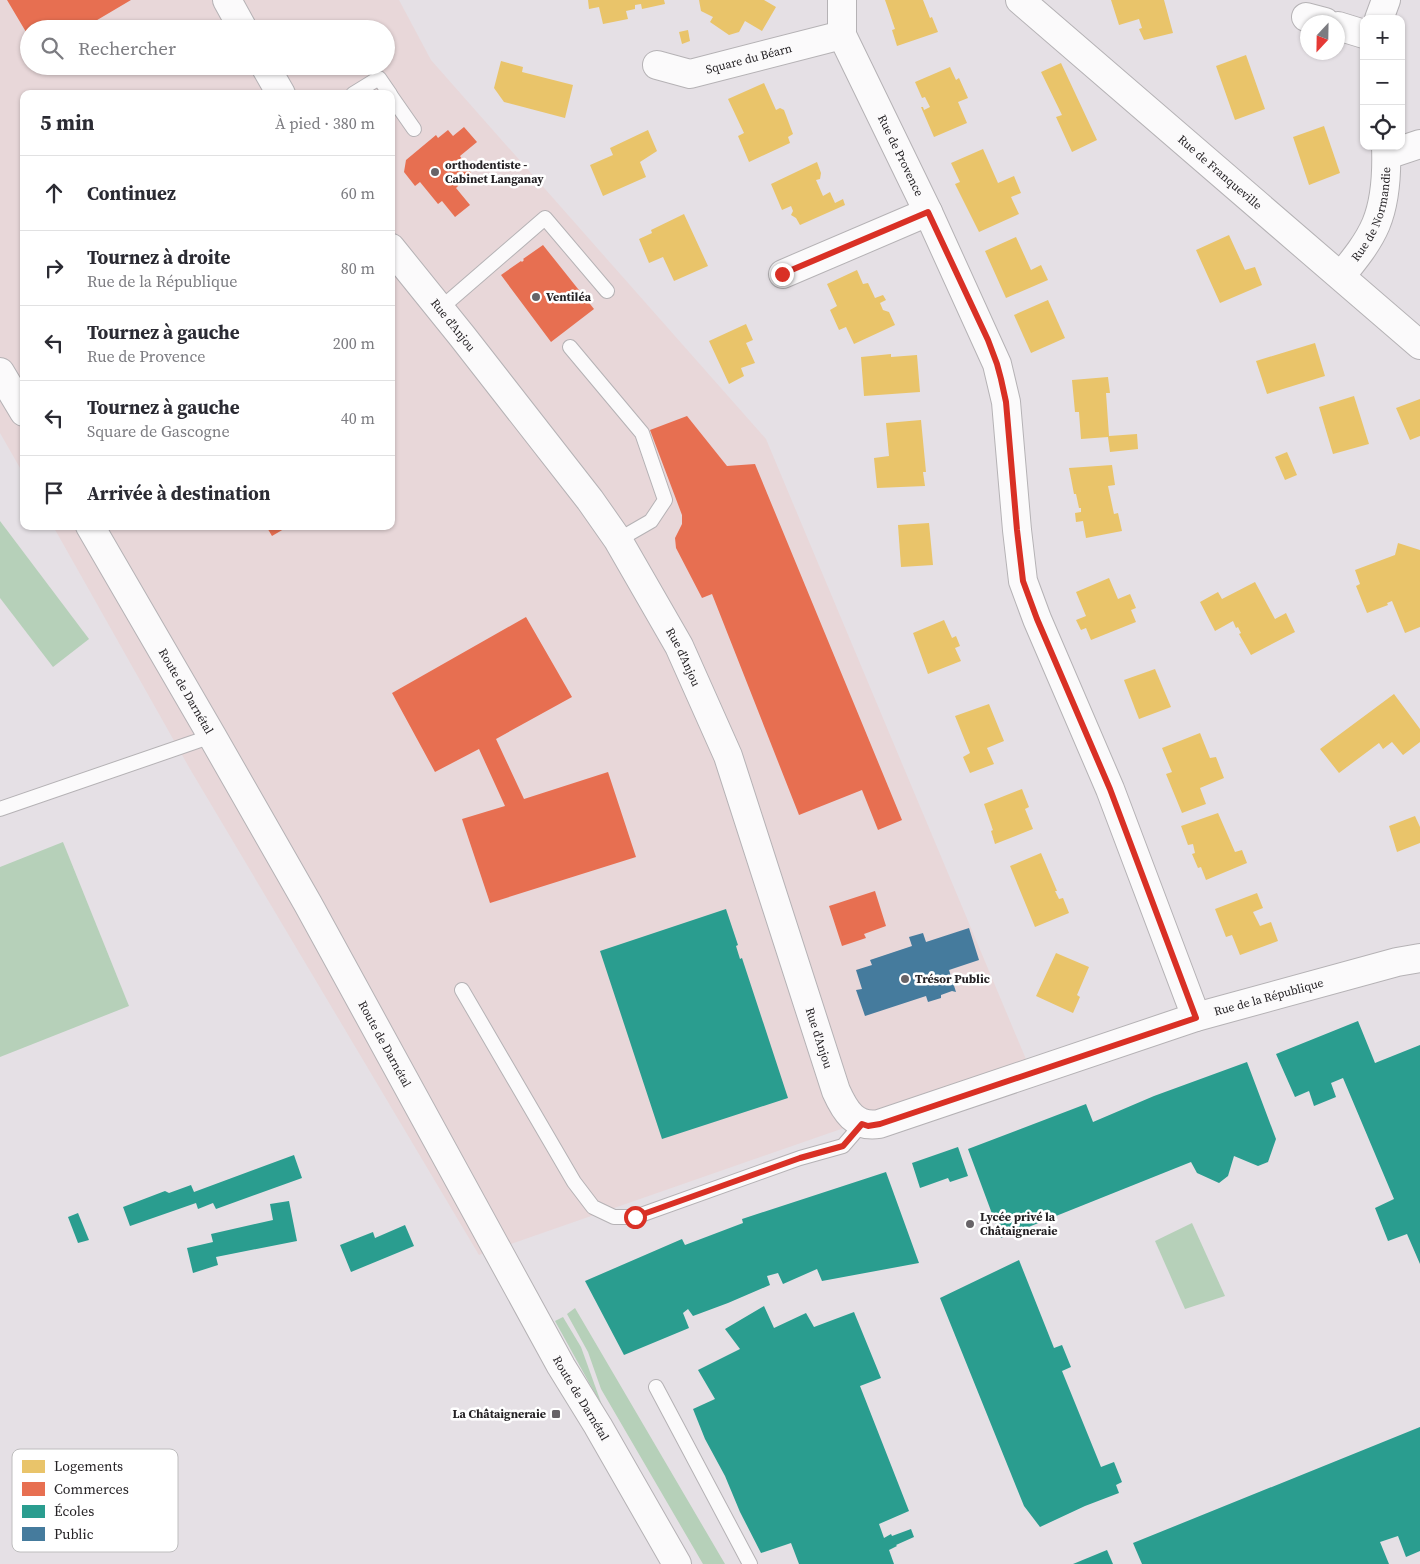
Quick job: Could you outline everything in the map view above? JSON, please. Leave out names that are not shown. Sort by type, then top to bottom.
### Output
[{"type":"street","points":[[227,0],[238,20]]},
{"type":"street","name":"Rue de Provence","points":[[842,0],[842,34],[988,340],[999,371],[1006,402],[1023,581],[1037,619],[1110,789],[1196,1018]]},
{"type":"street","name":"Rue de Franqueville","points":[[1020,0],[1420,345]]},
{"type":"street","points":[[1380,15],[1386,0]]},
{"type":"street","points":[[1345,28],[1360,33]]},
{"type":"street","name":"Square du Béarn","points":[[657,65],[690,74],[842,34]]},
{"type":"street","points":[[270,75],[278,90]]},
{"type":"street","points":[[1387,151],[1420,144]]},
{"type":"street","name":"Rue de Normandie","points":[[1341,276],[1363,248],[1376,225],[1384,198],[1387,151]]},
{"type":"street","points":[[782,274],[928,212]]},
{"type":"street","name":"Rue d'Anjou","points":[[395,253],[441,308],[618,540],[679,646],[728,756],[836,1091],[845,1109],[856,1121],[862,1124]]},
{"type":"street","points":[[0,372],[20,405]]},
{"type":"street","name":"Route de Darnétal","points":[[92,530],[316,919],[561,1366],[598,1426],[677,1564]]},
{"type":"street","name":"Rue de la République","points":[[862,1124],[868,1126],[880,1124],[1196,1018],[1397,962],[1420,958]]},
{"type":"lane","points":[[360,90],[379,78],[387,90]]},
{"type":"lane","points":[[395,102],[414,129]]},
{"type":"lane","points":[[441,308],[545,218],[607,291]]},
{"type":"lane","points":[[570,347],[642,433],[665,500],[650,521],[618,540]]},
{"type":"lane","points":[[0,809],[212,736]]},
{"type":"lane","points":[[462,990],[574,1182],[593,1207],[614,1217],[635,1217],[800,1158],[843,1146],[862,1124]]},
{"type":"lane","points":[[656,1387],[750,1564]]},
{"type":"shaded area","points":[[0,0],[399,0],[431,60],[766,439],[1028,1064],[479,1255],[190,769],[55,530],[395,530],[395,90],[20,90],[20,468],[0,433]]},
{"type":"green space","points":[[0,521],[89,639],[53,667],[0,598]]},
{"type":"green space","points":[[63,842],[129,1006],[0,1057],[0,867]]},
{"type":"green space","points":[[1192,1223],[1225,1296],[1185,1309],[1155,1241]]},
{"type":"green space","points":[[575,1308],[725,1564],[703,1564],[601,1389],[588,1352],[567,1314]]},
{"type":"green space","points":[[563,1317],[581,1347],[603,1408],[555,1321]]},
{"type":"building: Logements","points":[[588,0],[664,0],[665,4],[642,9],[641,4],[635,5],[635,9],[626,11],[628,19],[603,24],[599,7],[589,9]]},
{"type":"building: Logements","points":[[699,0],[764,0],[776,7],[762,31],[745,21],[739,32],[729,35],[710,22],[713,17],[701,11]]},
{"type":"building: Logements","points":[[885,0],[923,0],[938,32],[897,46],[892,30],[895,29]]},
{"type":"building: Logements","points":[[1111,0],[1164,0],[1173,33],[1144,40],[1139,29],[1142,28],[1139,19],[1119,25]]},
{"type":"building: Logements","points":[[688,30],[690,41],[682,44],[679,32]]},
{"type":"building: Logements","points":[[1246,55],[1265,109],[1235,120],[1216,66]]},
{"type":"building: Logements","points":[[501,61],[523,67],[522,72],[573,85],[565,118],[504,102],[494,88]]},
{"type":"building: Logements","points":[[1061,63],[1097,140],[1072,152],[1056,117],[1062,115],[1041,72]]},
{"type":"building: Logements","points":[[950,67],[956,80],[959,78],[968,98],[958,102],[967,123],[934,137],[921,107],[924,110],[930,107],[925,97],[922,98],[915,82]]},
{"type":"building: Logements","points":[[764,83],[776,110],[780,108],[784,110],[793,134],[788,137],[790,143],[749,162],[738,136],[744,133],[728,99]]},
{"type":"building: Logements","points":[[1324,126],[1340,173],[1309,185],[1293,137]]},
{"type":"building: Logements","points":[[648,130],[657,151],[640,162],[646,177],[603,196],[590,165],[613,155],[610,148]]},
{"type":"building: Logements","points":[[983,149],[998,183],[1014,176],[1021,193],[1011,197],[1019,214],[979,232],[955,184],[960,182],[951,163]]},
{"type":"building: Logements","points":[[817,162],[821,173],[820,179],[816,180],[823,196],[830,192],[835,203],[843,199],[845,205],[800,225],[796,218],[791,215],[793,211],[791,206],[782,210],[771,184]]},
{"type":"building: Logements","points":[[684,214],[708,266],[674,281],[663,257],[649,263],[639,239],[652,233],[651,230]]},
{"type":"building: Logements","points":[[1229,235],[1245,270],[1255,267],[1262,285],[1220,303],[1196,250]]},
{"type":"building: Logements","points":[[1016,237],[1031,270],[1041,265],[1048,280],[1006,298],[985,251]]},
{"type":"building: Logements","points":[[857,270],[863,284],[868,283],[875,298],[883,295],[886,300],[880,303],[883,310],[889,312],[895,325],[854,344],[846,327],[839,330],[830,310],[837,306],[827,284]]},
{"type":"building: Logements","points":[[1048,300],[1065,338],[1031,353],[1014,315]]},
{"type":"building: Logements","points":[[746,324],[753,340],[746,343],[755,363],[741,368],[744,376],[729,384],[709,341]]},
{"type":"building: Logements","points":[[1315,343],[1325,376],[1267,394],[1256,361]]},
{"type":"building: Logements","points":[[891,354],[891,357],[917,355],[920,392],[864,396],[861,357]]},
{"type":"building: Logements","points":[[1108,377],[1110,393],[1106,393],[1109,436],[1137,434],[1138,449],[1110,452],[1108,437],[1081,439],[1079,412],[1075,412],[1072,380]]},
{"type":"building: Logements","points":[[1354,396],[1369,444],[1333,454],[1319,407]]},
{"type":"building: Logements","points":[[1420,399],[1420,436],[1410,440],[1396,408]]},
{"type":"building: Logements","points":[[921,420],[926,472],[923,472],[925,486],[877,488],[874,458],[889,456],[886,423]]},
{"type":"building: Logements","points":[[1287,452],[1297,475],[1285,480],[1275,457]]},
{"type":"building: Logements","points":[[1112,465],[1115,485],[1108,486],[1114,514],[1118,513],[1122,531],[1086,538],[1083,521],[1076,522],[1075,513],[1081,512],[1081,508],[1079,508],[1076,494],[1074,494],[1069,468]]},
{"type":"building: Logements","points":[[929,523],[933,565],[901,567],[898,525]]},
{"type":"building: Logements","points":[[1398,543],[1420,550],[1420,627],[1405,633],[1392,601],[1387,603],[1388,605],[1367,613],[1356,586],[1360,584],[1355,570],[1395,555]]},
{"type":"building: Logements","points":[[1109,578],[1118,599],[1130,594],[1136,608],[1131,610],[1136,622],[1091,640],[1086,628],[1081,630],[1076,620],[1086,616],[1076,592]]},
{"type":"building: Logements","points":[[1255,582],[1275,619],[1286,613],[1295,632],[1251,655],[1239,634],[1241,633],[1238,627],[1236,628],[1233,621],[1215,631],[1200,602],[1218,592],[1222,599]]},
{"type":"building: Logements","points":[[944,620],[952,638],[956,636],[960,646],[955,648],[961,661],[928,674],[913,633]]},
{"type":"building: Logements","points":[[1155,669],[1171,707],[1139,719],[1124,680]]},
{"type":"building: Logements","points":[[1394,694],[1420,729],[1420,742],[1403,755],[1392,742],[1383,749],[1379,743],[1339,773],[1320,749]]},
{"type":"building: Logements","points":[[989,704],[1004,741],[987,748],[994,764],[970,773],[963,757],[970,753],[955,716]]},
{"type":"building: Logements","points":[[1200,733],[1210,758],[1216,757],[1224,778],[1200,788],[1206,804],[1182,813],[1166,774],[1172,772],[1162,748]]},
{"type":"building: Logements","points":[[1022,789],[1029,807],[1025,809],[1033,829],[995,844],[991,831],[993,830],[984,804]]},
{"type":"building: Logements","points":[[1218,813],[1235,852],[1242,850],[1247,863],[1206,880],[1201,867],[1198,868],[1192,854],[1195,853],[1193,844],[1188,845],[1181,826]]},
{"type":"building: Logements","points":[[1415,816],[1420,827],[1420,843],[1397,852],[1389,826]]},
{"type":"building: Logements","points":[[1041,853],[1057,891],[1055,891],[1059,899],[1063,898],[1069,913],[1035,927],[1010,866]]},
{"type":"building: Logements","points":[[1257,893],[1263,908],[1253,912],[1260,926],[1271,922],[1278,941],[1240,955],[1232,935],[1226,937],[1215,909]]},
{"type":"building: Logements","points":[[1056,953],[1089,967],[1077,995],[1080,997],[1073,1013],[1036,996]]},
{"type":"building: Commerces","points":[[7,0],[131,0],[97,20],[20,20],[20,22]]},
{"type":"building: Commerces","name":"orthodentiste - Cabinet Langanay","points":[[464,127],[477,142],[460,156],[471,173],[456,188],[470,205],[455,217],[442,201],[438,204],[420,182],[415,186],[404,172],[406,160],[436,135],[438,138],[448,130],[453,136]]},
{"type":"building: Commerces","points":[[543,245],[594,309],[551,342],[501,275],[522,262],[523,259]]},
{"type":"building: Commerces","points":[[687,416],[727,466],[755,464],[902,820],[878,830],[862,790],[799,815],[712,594],[702,598],[676,548],[675,538],[682,524],[682,515],[650,430]]},
{"type":"building: Commerces","points":[[268,530],[282,530],[272,536]]},
{"type":"building: Commerces","points":[[526,617],[572,697],[496,739],[524,799],[608,772],[636,857],[490,903],[462,819],[505,806],[479,749],[435,772],[392,693]]},
{"type":"building: Commerces","points":[[875,891],[886,926],[864,934],[866,938],[842,946],[829,906]]},
{"type":"building: Écoles","points":[[726,909],[738,945],[736,946],[740,959],[742,958],[788,1098],[662,1139],[600,951]]},
{"type":"building: Écoles","points":[[1358,1021],[1375,1063],[1420,1045],[1420,1264],[1407,1234],[1388,1241],[1375,1208],[1394,1199],[1343,1078],[1331,1083],[1336,1097],[1314,1106],[1309,1091],[1295,1097],[1276,1054]]},
{"type":"building: Écoles","points":[[1247,1062],[1276,1139],[1268,1162],[1258,1166],[1234,1156],[1228,1176],[1219,1183],[1197,1173],[1191,1162],[1001,1238],[968,1149],[1086,1104],[1093,1122],[1154,1096]]},
{"type":"building: Écoles","points":[[958,1147],[968,1176],[950,1182],[948,1178],[920,1188],[912,1163]]},
{"type":"building: Écoles","points":[[294,1155],[302,1178],[216,1209],[213,1203],[198,1209],[196,1203],[130,1226],[123,1207],[165,1191],[169,1193],[191,1185],[194,1192]]},
{"type":"building: Écoles","points":[[886,1172],[919,1263],[822,1281],[817,1269],[783,1284],[778,1273],[767,1276],[770,1285],[693,1316],[688,1309],[683,1313],[689,1328],[624,1355],[585,1281],[682,1239],[685,1245],[743,1223],[742,1219]]},
{"type":"building: Écoles","points":[[289,1201],[297,1241],[216,1257],[218,1265],[193,1273],[187,1248],[213,1242],[211,1234],[273,1220],[270,1204]]},
{"type":"building: Écoles","points":[[78,1213],[89,1240],[78,1243],[68,1217]]},
{"type":"building: Écoles","points":[[405,1225],[414,1246],[351,1272],[340,1245],[373,1232],[375,1238]]},
{"type":"building: Écoles","points":[[1019,1260],[1054,1348],[1062,1345],[1071,1367],[1062,1371],[1101,1467],[1114,1462],[1122,1482],[1116,1485],[1119,1493],[1040,1527],[1024,1506],[940,1298]]},
{"type":"building: Écoles","points":[[764,1306],[774,1328],[806,1313],[814,1327],[854,1312],[881,1378],[860,1386],[909,1511],[879,1524],[884,1538],[891,1534],[892,1536],[911,1529],[914,1537],[889,1550],[894,1564],[799,1564],[791,1543],[761,1553],[740,1512],[725,1476],[705,1439],[693,1409],[715,1399],[698,1370],[740,1349],[725,1329]]},
{"type":"building: Écoles","points":[[1420,1427],[1420,1551],[1406,1557],[1398,1536],[1380,1542],[1389,1564],[1142,1564],[1133,1543]]},
{"type":"building: Écoles","points":[[1107,1550],[1113,1564],[1073,1564]]},
{"type":"building: Public","name":"Trésor Public","points":[[969,928],[979,960],[949,970],[956,992],[952,991],[941,995],[941,998],[928,1002],[926,996],[865,1016],[856,990],[862,989],[856,970],[872,965],[870,960],[912,946],[909,937],[923,933],[926,942]]},
{"type":"place","name":"orthodentiste - Cabinet Langanay","points":[[435,172]]},
{"type":"place","name":"Ventiléa","points":[[536,297]]},
{"type":"place","name":"Trésor Public","points":[[905,979]]},
{"type":"place","name":"Lycée privé la Châtaigneraie","points":[[970,1224]]},
{"type":"place","name":"La Châtaigneraie","points":[[556,1414]]},
{"type":"route","points":[[635,1217],[800,1158],[843,1146],[862,1124],[868,1126],[880,1124],[1196,1018],[1110,789],[1037,619],[1023,581],[1010,435],[1001,379],[988,340],[928,212],[782,274]]}]
